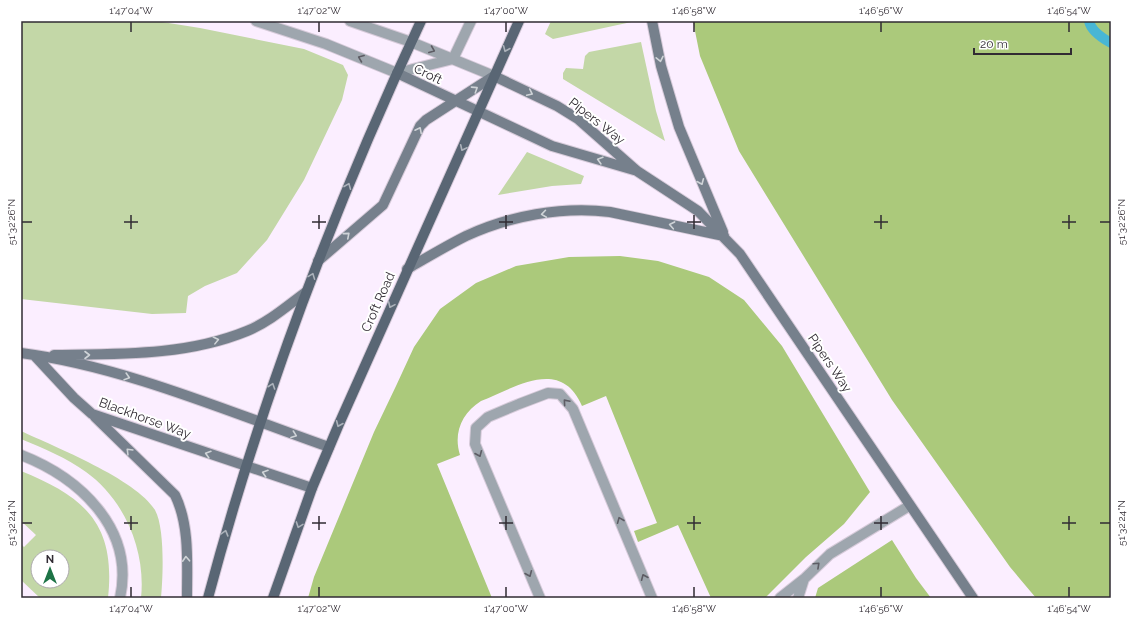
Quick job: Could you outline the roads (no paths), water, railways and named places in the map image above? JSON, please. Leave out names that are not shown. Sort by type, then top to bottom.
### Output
[{"type":"main road","points":[[208,598],[245,466],[306,292],[378,113],[421,21]]},
{"type":"main road","name":"Croft Road","points":[[273,598],[312,488],[407,269],[479,113],[518,21]]},
{"type":"main road","points":[[652,21],[661,66],[679,127],[724,236]]},
{"type":"main road","name":"Croft","points":[[397,73],[479,113]]},
{"type":"main road","points":[[318,261],[383,205],[420,126],[426,120],[494,76]]},
{"type":"main road","name":"Pipers Way","points":[[494,76],[557,106],[578,119],[637,171],[698,211],[724,236],[750,267],[909,506],[973,598]]},
{"type":"main road","name":"Pipers Way","points":[[479,113],[552,146],[637,171]]},
{"type":"main road","points":[[407,269],[461,239],[490,226],[524,217],[565,211],[593,210],[610,212],[724,236]]},
{"type":"main road","points":[[34,355],[136,354],[179,350],[247,331],[274,316],[306,292]]},
{"type":"main road","points":[[21,353],[115,374],[185,396],[329,448]]},
{"type":"main road","name":"Blackhorse Way","points":[[34,355],[74,398],[92,414],[312,488]]},
{"type":"main road","points":[[92,414],[175,495],[180,507],[184,524],[187,598]]},
{"type":"street","points":[[256,21],[326,44],[397,73]]},
{"type":"street","name":"Croft","points":[[350,21],[411,42],[494,76]]},
{"type":"street","name":"Croft","points":[[453,59],[470,21]]},
{"type":"street","name":"Croft","points":[[397,73],[453,59]]},
{"type":"street","points":[[540,598],[475,444],[475,433],[476,428],[488,417],[548,393],[560,394],[573,409],[652,598]]},
{"type":"street","points":[[21,455],[68,480],[94,503],[104,515],[111,529],[119,553],[122,580],[120,598]]},
{"type":"street","points":[[780,598],[804,579],[830,554],[909,506]]},
{"type":"street","points":[[798,598],[804,579]]},
{"type":"waterway","points":[[1089,21],[1094,31],[1111,43]]}]
